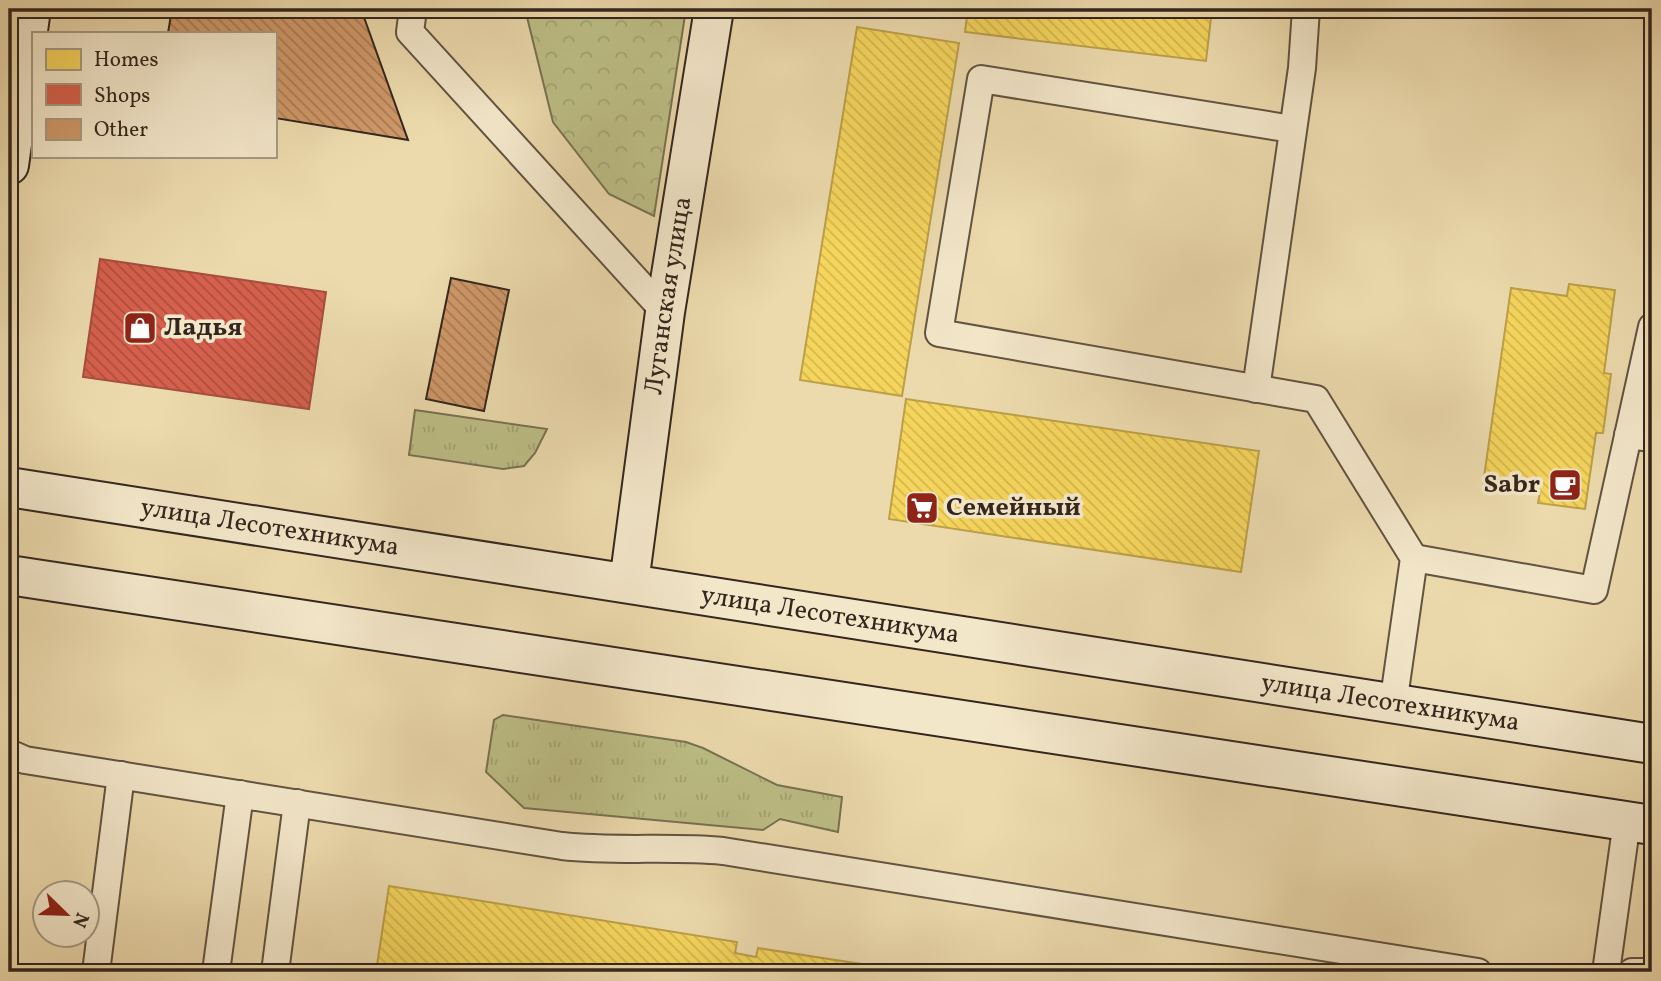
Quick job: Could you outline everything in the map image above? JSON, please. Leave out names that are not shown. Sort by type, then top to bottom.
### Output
[{"type":"main road","points":[[9,165],[31,9]]},
{"type":"main road","name":"Луганская улица","points":[[629,583],[665,312],[714,9]]},
{"type":"main road","name":"улица Лесотехникума","points":[[9,487],[1652,744]]},
{"type":"main road","points":[[9,575],[1640,823]]},
{"type":"lane","points":[[413,9],[410,32],[665,312]]},
{"type":"lane","points":[[1256,388],[1302,68],[1306,9]]},
{"type":"lane","points":[[1292,129],[981,79],[939,333],[1316,399],[1414,558],[1392,705]]},
{"type":"lane","points":[[1414,558],[1594,590],[1640,436],[1652,327]]},
{"type":"lane","points":[[9,753],[25,760],[581,848],[723,851],[1478,972]]},
{"type":"lane","points":[[96,972],[121,775]]},
{"type":"lane","points":[[216,972],[240,794]]},
{"type":"lane","points":[[275,972],[297,803]]},
{"type":"lane","points":[[1606,972],[1640,823]]},
{"type":"lane","points":[[1632,972],[1652,972]]},
{"type":"green space","points":[[525,9],[686,9],[654,216],[609,194],[553,122]]},
{"type":"green space","points":[[415,410],[547,429],[535,453],[524,466],[503,469],[409,455]]},
{"type":"green space","points":[[503,715],[686,742],[777,785],[842,797],[838,832],[780,819],[763,830],[524,808],[486,772],[494,720]]},
{"type":"building: Homes","points":[[968,9],[1212,9],[1206,61],[965,32]]},
{"type":"building: Homes","points":[[857,27],[959,43],[902,396],[800,380]]},
{"type":"building: Homes","points":[[1569,284],[1615,290],[1604,373],[1611,374],[1603,433],[1596,433],[1585,509],[1538,503],[1540,492],[1483,484],[1511,288],[1567,296]]},
{"type":"building: Homes","points":[[906,399],[1259,451],[1241,572],[889,519]]},
{"type":"building: Homes","points":[[389,886],[737,942],[735,953],[756,957],[758,948],[913,972],[376,972]]},
{"type":"building: Shops","points":[[100,259],[326,292],[309,409],[83,377]]},
{"type":"building: Other","points":[[172,9],[361,9],[408,140],[276,118],[276,32],[168,32]]},
{"type":"building: Other","points":[[451,278],[509,290],[484,411],[426,399]]},
{"type":"place","name":"Ладья","points":[[140,328]]},
{"type":"place","name":"Sabr","points":[[1565,485]]},
{"type":"place","name":"Семейный","points":[[922,508]]}]
